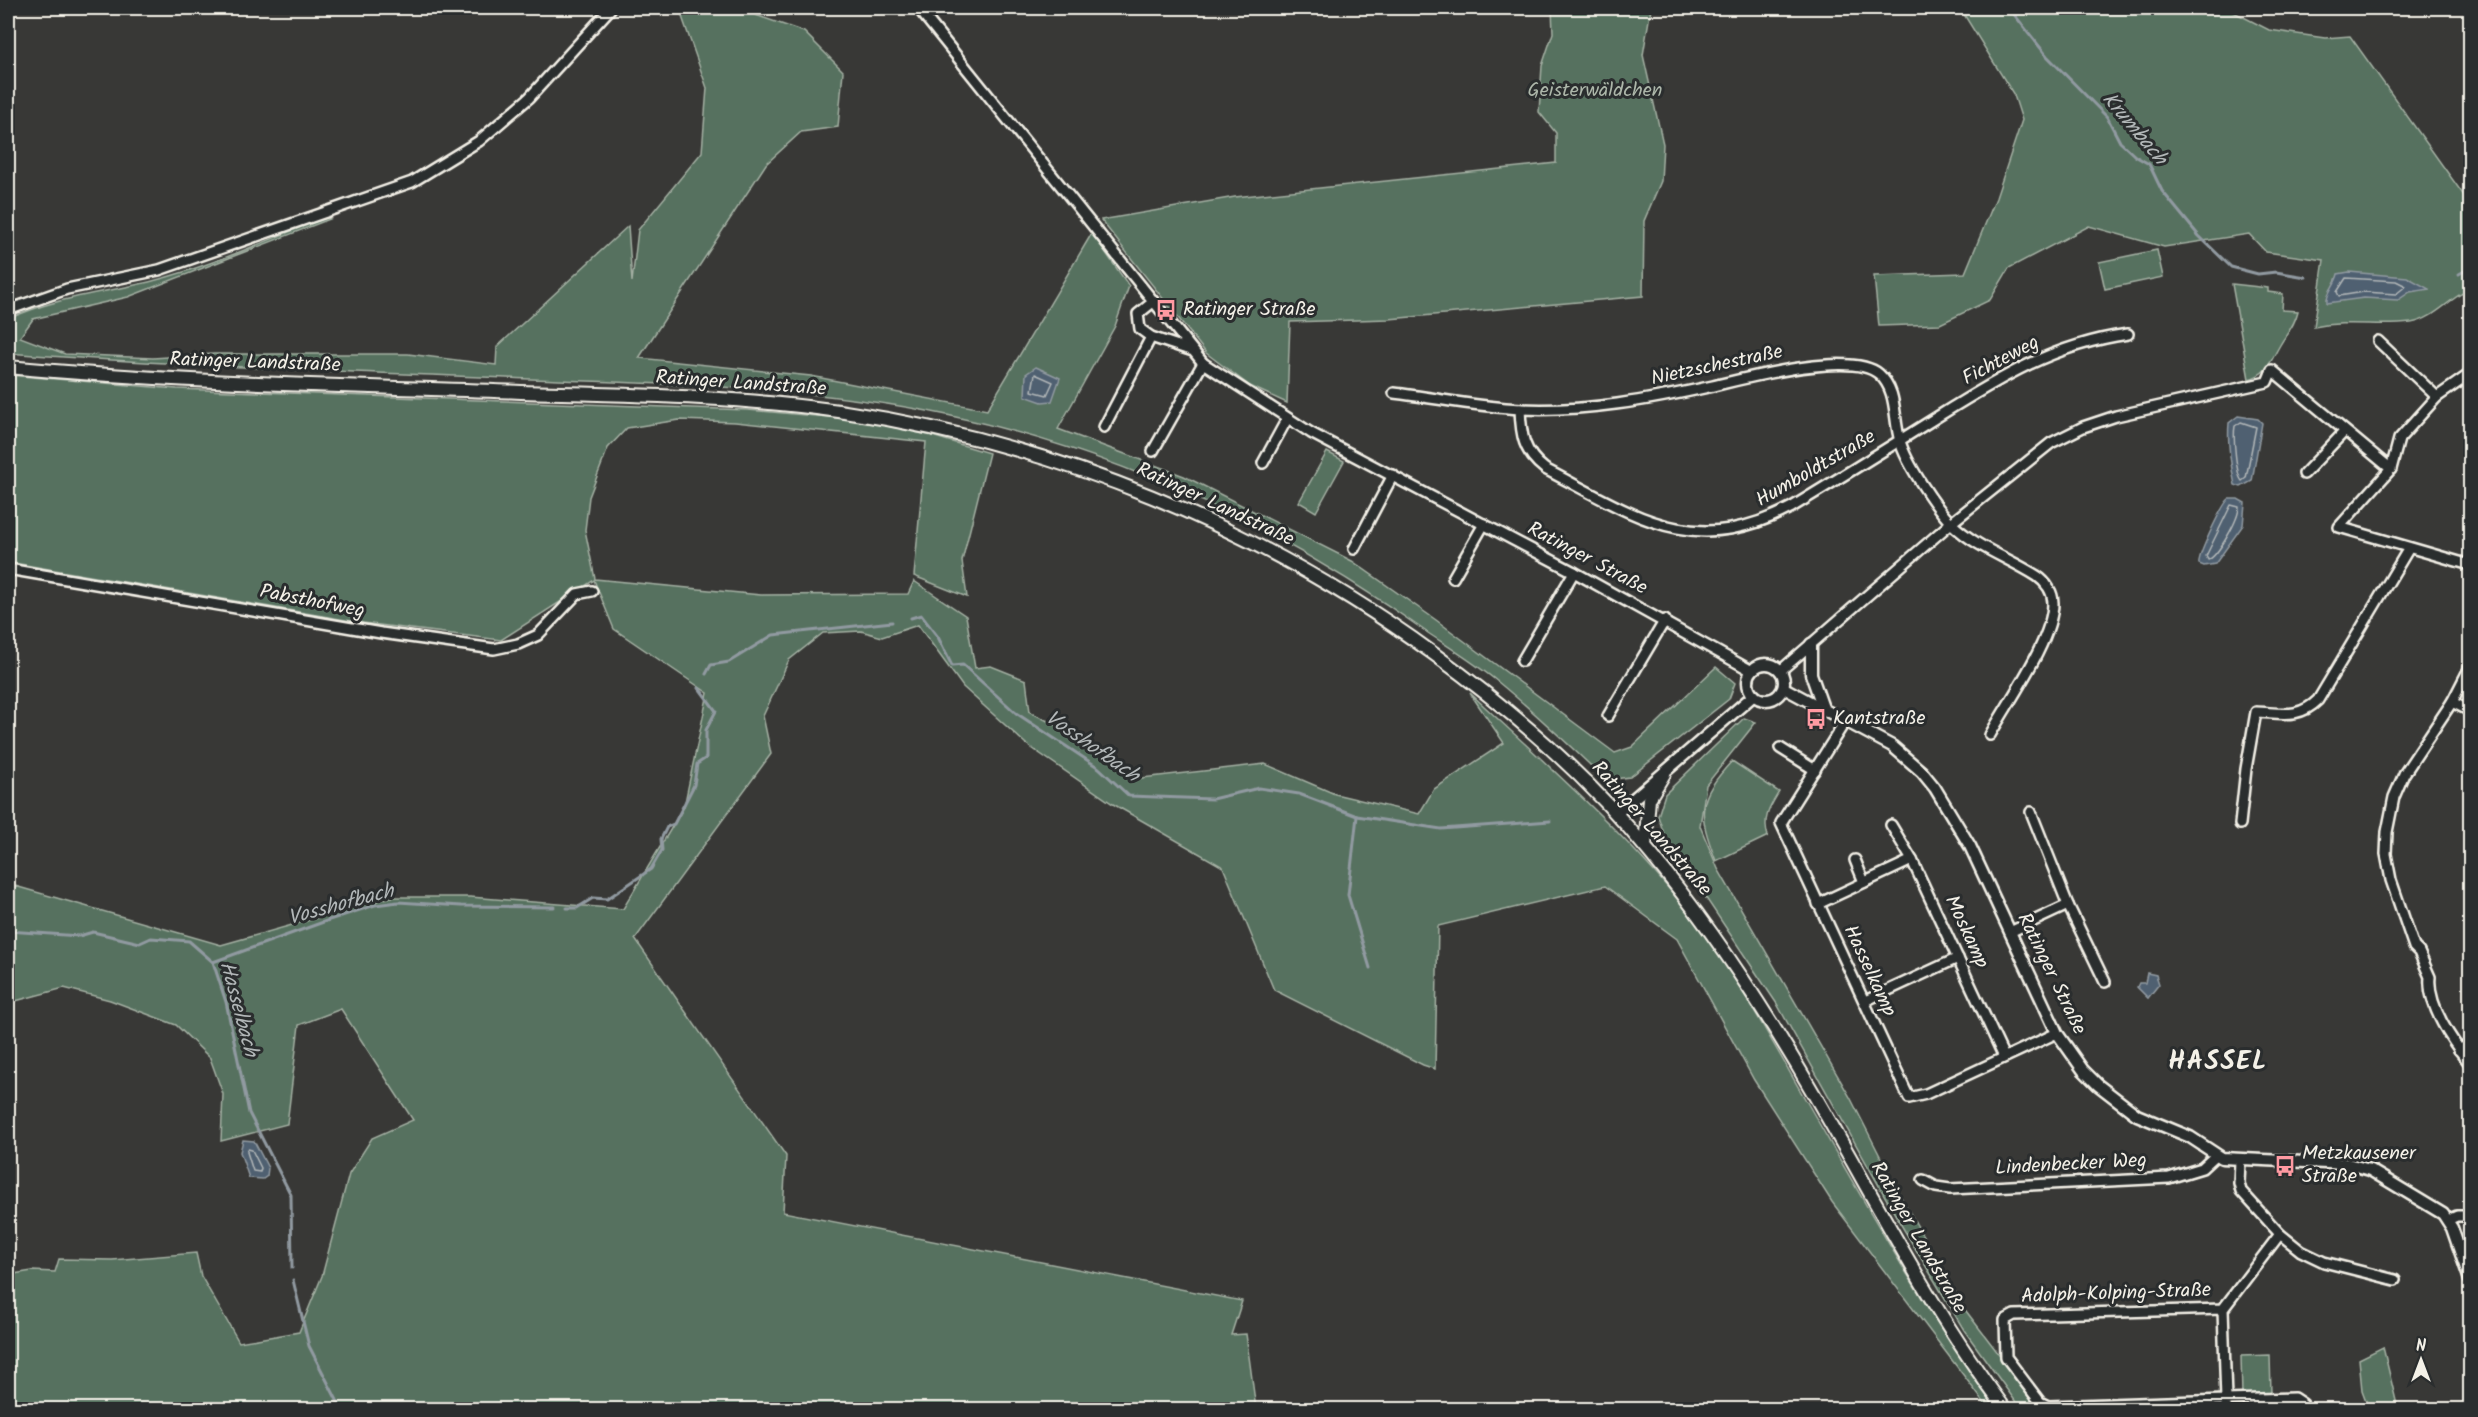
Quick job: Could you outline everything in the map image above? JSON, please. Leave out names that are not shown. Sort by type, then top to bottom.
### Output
[{"type":"main road","name":"Ratinger Landstraße","points":[[8,367],[197,381],[754,402],[879,418],[1011,448],[1061,462],[1157,498],[1252,541],[1306,569],[1377,614],[1489,694],[1548,744],[1617,813],[1645,846],[1693,905],[1770,1020],[1926,1295],[2006,1410]]},
{"type":"main road","points":[[1645,846],[1649,800],[1664,774]]},
{"type":"street","points":[[8,310],[67,289],[159,270],[412,182],[488,134],[529,98],[611,8]]},
{"type":"street","name":"Ratinger Straße","points":[[918,8],[1067,192],[1190,350],[1203,363],[1287,419],[1665,620],[1752,671]]},
{"type":"street","points":[[1104,427],[1151,338],[1140,329],[1137,323],[1138,314],[1153,302]]},
{"type":"street","name":"Fichteweg","points":[[1900,441],[2037,359],[2090,339],[2128,333]]},
{"type":"street","name":"Ratinger Straße","points":[[1151,338],[1190,350]]},
{"type":"street","points":[[2378,341],[2437,397]]},
{"type":"street","points":[[1153,451],[1203,363]]},
{"type":"street","name":"Nietzschestraße","points":[[1394,393],[1520,409],[1639,401],[1784,370],[1846,365],[1867,368],[1878,373],[1889,386],[1900,441],[1909,464],[1951,523],[1977,544],[2038,577],[2049,588],[2053,603],[2044,641],[1990,735]]},
{"type":"street","points":[[1780,671],[1951,523],[2051,442],[2083,427],[2146,408],[2267,382],[2272,370],[2391,469]]},
{"type":"street","points":[[2470,374],[2437,397],[2399,439],[2391,469],[2339,527],[2470,565]]},
{"type":"street","name":"Humboldtstraße","points":[[1520,409],[1521,436],[1525,448],[1533,460],[1545,469],[1638,518],[1661,526],[1693,532],[1729,530],[1772,518],[1900,441]]},
{"type":"street","points":[[1263,463],[1287,419]]},
{"type":"street","points":[[2304,474],[2344,432]]},
{"type":"street","points":[[1354,549],[1393,475]]},
{"type":"street","points":[[1454,578],[1484,524]]},
{"type":"street","points":[[2240,824],[2246,769],[2256,712],[2297,714],[2308,710],[2318,700],[2409,548]]},
{"type":"street","name":"Pabsthofweg","points":[[8,568],[381,633],[494,649],[518,644],[538,635],[577,594],[592,591]]},
{"type":"street","points":[[1521,661],[1575,572]]},
{"type":"street","points":[[1608,716],[1665,620]]},
{"type":"street","points":[[1811,644],[1811,674],[1823,708]]},
{"type":"street","points":[[1764,664],[1780,671],[1784,688],[1779,695],[1770,700],[1754,695],[1749,686],[1752,671],[1764,664]]},
{"type":"street","points":[[2470,667],[2452,702],[2404,774],[2389,820],[2386,854],[2403,920],[2430,976],[2429,986],[2445,1030],[2470,1064]]},
{"type":"street","name":"Ratinger Straße","points":[[1784,688],[1892,746],[1915,765],[1935,788],[1970,846],[2058,1033],[2083,1070],[2116,1101],[2154,1123],[2190,1137],[2216,1155],[2240,1161],[2360,1166],[2405,1190],[2448,1220]]},
{"type":"street","points":[[1617,813],[1754,695]]},
{"type":"street","points":[[2452,702],[2470,711]]},
{"type":"street","name":"Hasselkamp","points":[[1846,720],[1781,823],[1909,1098],[1926,1094],[2058,1033]]},
{"type":"street","points":[[1780,748],[1815,770]]},
{"type":"street","points":[[2031,812],[2068,904],[2106,982]]},
{"type":"street","name":"Moskamp","points":[[1891,825],[1912,860],[2004,1057]]},
{"type":"street","points":[[1855,860],[1864,882]]},
{"type":"street","points":[[1818,904],[1912,860]]},
{"type":"street","points":[[2010,932],[2068,904]]},
{"type":"street","points":[[1865,1001],[1958,958]]},
{"type":"street","points":[[2459,1050],[2470,1044]]},
{"type":"street","name":"Lindenbecker Weg","points":[[1923,1180],[1936,1187],[1950,1189],[2169,1178],[2202,1168],[2216,1155]]},
{"type":"street","points":[[2240,1161],[2241,1191],[2280,1234],[2301,1251],[2324,1262],[2396,1280]]},
{"type":"street","points":[[2470,1216],[2457,1216],[2448,1220],[2470,1280]]},
{"type":"street","name":"Adolph-Kolping-Straße","points":[[2226,1405],[2223,1309],[2280,1234]]},
{"type":"street","name":"Adolph-Kolping-Straße","points":[[2223,1309],[2014,1315],[2005,1320],[2006,1358],[2040,1401],[2048,1406],[2226,1405],[2294,1398],[2303,1404],[2304,1410]]},
{"type":"green space","points":[[679,8],[736,8],[804,32],[843,71],[838,127],[801,132],[766,164],[639,358],[811,376],[987,410],[1092,233],[1129,286],[1115,326],[1058,429],[1184,476],[1352,561],[1436,620],[1615,753],[1632,747],[1716,667],[1735,683],[1729,699],[1630,777],[1606,780],[1526,706],[1481,669],[1373,596],[1316,561],[1199,499],[1138,473],[1076,450],[947,415],[844,398],[740,388],[138,362],[8,353],[8,319],[61,301],[149,282],[194,269],[326,217],[330,219],[128,297],[33,319],[20,337],[65,354],[153,358],[214,354],[408,354],[496,365],[497,347],[628,226],[632,282],[638,230],[702,152],[707,88]]},
{"type":"green space","name":"Geisterwäldchen","points":[[1552,8],[1651,8],[1643,55],[1663,144],[1661,181],[1644,221],[1643,296],[1389,319],[1290,322],[1287,403],[1250,386],[1206,353],[1101,220],[1235,197],[1556,163],[1556,133],[1539,112],[1542,66],[1553,33]]},
{"type":"green space","points":[[1960,8],[2226,8],[2269,30],[2325,38],[2350,36],[2470,204],[2470,291],[2458,296],[2420,321],[2314,327],[2324,260],[2266,252],[2249,234],[2164,247],[2089,226],[2009,268],[1990,300],[1940,324],[1879,326],[1874,276],[1965,273],[1996,198],[2022,120],[2014,95]]},
{"type":"green space","points":[[2157,250],[2163,277],[2105,289],[2099,262]]},
{"type":"green space","points":[[2232,284],[2268,288],[2268,292],[2283,294],[2282,310],[2298,311],[2293,325],[2268,366],[2261,374],[2249,379]]},
{"type":"green space","points":[[8,375],[177,389],[748,410],[861,420],[932,436],[989,453],[962,561],[967,597],[914,576],[926,442],[735,422],[679,420],[627,428],[608,448],[589,497],[585,530],[595,579],[761,595],[908,594],[914,581],[966,616],[975,668],[991,666],[1026,680],[1030,712],[1091,743],[1133,779],[1265,764],[1335,794],[1419,814],[1434,789],[1504,743],[1470,693],[1595,810],[1682,904],[1733,976],[1920,1295],[1998,1409],[1989,1409],[1832,1202],[1754,1080],[1677,939],[1605,886],[1438,926],[1435,1069],[1423,1065],[1274,990],[1223,867],[1113,804],[1026,744],[963,687],[918,625],[882,637],[861,631],[823,633],[789,660],[763,716],[771,754],[635,939],[786,1156],[783,1212],[1242,1301],[1231,1335],[1246,1334],[1256,1409],[8,1409],[8,1275],[32,1271],[55,1272],[59,1259],[112,1260],[196,1253],[201,1276],[239,1342],[299,1332],[322,1276],[349,1174],[372,1138],[413,1120],[341,1009],[299,1025],[287,1124],[221,1141],[223,1094],[210,1058],[176,1025],[110,1000],[64,988],[8,1003],[8,884],[221,945],[391,897],[470,897],[623,909],[684,807],[708,693],[614,629],[594,580],[501,640],[363,623],[8,562]]},
{"type":"green space","points":[[1327,452],[1344,461],[1316,512],[1299,502]]},
{"type":"green space","points":[[1744,718],[1756,722],[1706,785],[1700,826],[1718,869],[1850,1097],[1902,1199],[1966,1311],[2041,1409],[2021,1409],[1964,1330],[1900,1223],[1777,1004],[1665,837],[1658,816],[1665,794]]},
{"type":"green space","points":[[1732,761],[1779,792],[1766,818],[1768,836],[1716,861],[1706,831],[1704,808],[1706,797],[1712,786]]},
{"type":"green space","points":[[2383,1347],[2398,1409],[2369,1409],[2362,1390],[2359,1359]]},
{"type":"green space","points":[[2270,1355],[2271,1394],[2242,1395],[2241,1356]]},
{"type":"water","points":[[2349,272],[2407,277],[2429,289],[2410,292],[2398,300],[2364,298],[2327,303],[2338,274]]},
{"type":"water","points":[[1036,367],[1060,378],[1052,401],[1042,402],[1025,396],[1026,374]]},
{"type":"water","points":[[2238,416],[2258,419],[2262,423],[2252,481],[2241,487],[2235,485],[2229,438],[2229,423]]},
{"type":"water","points":[[2229,499],[2238,499],[2245,503],[2243,525],[2215,564],[2204,566],[2199,564],[2211,530]]},
{"type":"water","points":[[2147,973],[2156,975],[2159,984],[2148,998],[2137,987],[2139,983],[2145,983]]},
{"type":"water","points":[[243,1140],[254,1141],[268,1168],[267,1176],[263,1179],[249,1178],[240,1152]]},
{"type":"waterway","name":"Krumbach","points":[[2009,8],[2047,56],[2107,117],[2120,142],[2135,156],[2149,164],[2162,191],[2199,236],[2231,267],[2258,274],[2276,272],[2306,277]]},
{"type":"waterway","name":"Krumbach","points":[[2459,274],[2470,268]]},
{"type":"waterway","name":"Vosshofbach","points":[[911,618],[921,615],[938,637],[952,666],[963,665],[1016,713],[1099,768],[1129,796],[1212,799],[1259,788],[1299,794],[1357,816],[1441,829],[1550,821]]},
{"type":"waterway","name":"Vosshofbach","points":[[706,674],[711,665],[729,662],[773,635],[892,622]]},
{"type":"waterway","name":"Vosshofbach","points":[[567,908],[577,908],[593,898],[607,899],[651,869],[662,850],[661,839],[667,827],[674,824],[694,785],[697,764],[706,758],[706,730],[716,711],[699,688]]},
{"type":"waterway","points":[[1357,816],[1348,895],[1370,968]]},
{"type":"waterway","name":"Vosshofbach","points":[[213,962],[375,905],[398,902],[461,906],[554,907]]},
{"type":"waterway","name":"Hasselbach","points":[[8,931],[79,936],[93,932],[140,943],[151,938],[189,941],[213,962],[226,1002],[249,1113],[291,1195],[292,1268]]},
{"type":"waterway","name":"Hasselbach","points":[[293,1280],[309,1346],[342,1410]]},
{"type":"place","name":"Ratinger Straße","points":[[1166,310]]},
{"type":"place","name":"Kantstraße","points":[[1816,719]]},
{"type":"place","name":"Metzkausener Straße","points":[[2285,1166]]},
{"type":"district","name":"HASSEL","points":[[2218,1062]]}]
